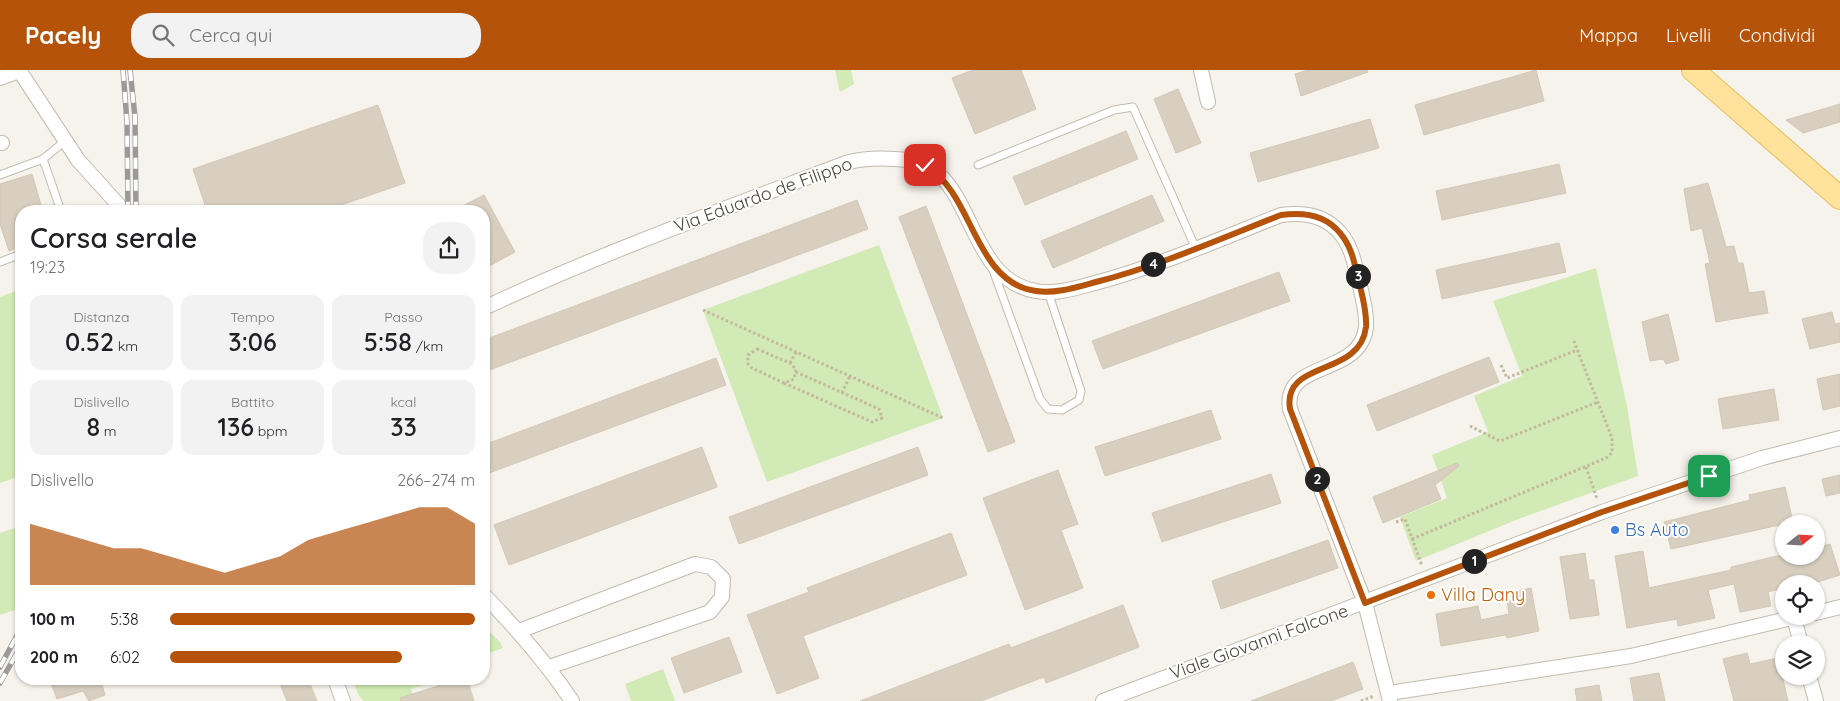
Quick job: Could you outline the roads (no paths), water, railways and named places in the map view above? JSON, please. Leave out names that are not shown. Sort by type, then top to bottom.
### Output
[{"type":"main road","points":[[1693,70],[1840,198]]},
{"type":"street","points":[[0,78],[19,70],[64,141],[117,205]]},
{"type":"street","points":[[1201,70],[1208,102]]},
{"type":"street","name":"Via Eduardo de Filippo","points":[[490,305],[543,280],[684,224],[846,163],[869,158],[914,161],[935,170],[950,189],[990,261],[1001,274],[1024,288],[1048,292]]},
{"type":"street","points":[[1048,292],[1116,277],[1196,249],[1281,215],[1292,213],[1316,216],[1338,230],[1347,242],[1366,314],[1366,329],[1353,352],[1344,360],[1304,376],[1290,390],[1288,399],[1290,409],[1365,603],[1390,697],[1630,656],[1775,622]]},
{"type":"street","name":"Viale Giovanni Falcone","points":[[1103,701],[1602,512],[1762,458],[1840,438]]},
{"type":"street","points":[[519,631],[694,564],[711,567],[724,579],[722,597],[710,612],[549,667]]},
{"type":"street","points":[[490,601],[519,631],[549,667],[572,701]]},
{"type":"street","points":[[1825,610],[1840,607]]},
{"type":"street","points":[[337,685],[343,701]]},
{"type":"street","points":[[1812,685],[1816,701]]},
{"type":"lane","points":[[978,165],[1114,110],[1133,107],[1196,249]]},
{"type":"lane","points":[[0,175],[43,159],[64,141]]},
{"type":"lane","points":[[43,159],[59,205]]},
{"type":"lane","points":[[0,262],[15,256]]},
{"type":"lane","points":[[990,261],[1040,399],[1048,409],[1062,410],[1079,400],[1081,391],[1048,292]]},
{"type":"railway","points":[[123,70],[127,122],[128,205]]},
{"type":"railway","points":[[130,70],[135,117],[136,205]]},
{"type":"railway","points":[[0,667],[15,639]]},
{"type":"railway","points":[[0,683],[15,657]]},
{"type":"place","name":"Bs Auto","points":[[1615,530]]},
{"type":"place","name":"Villa Dany","points":[[1431,595]]}]
